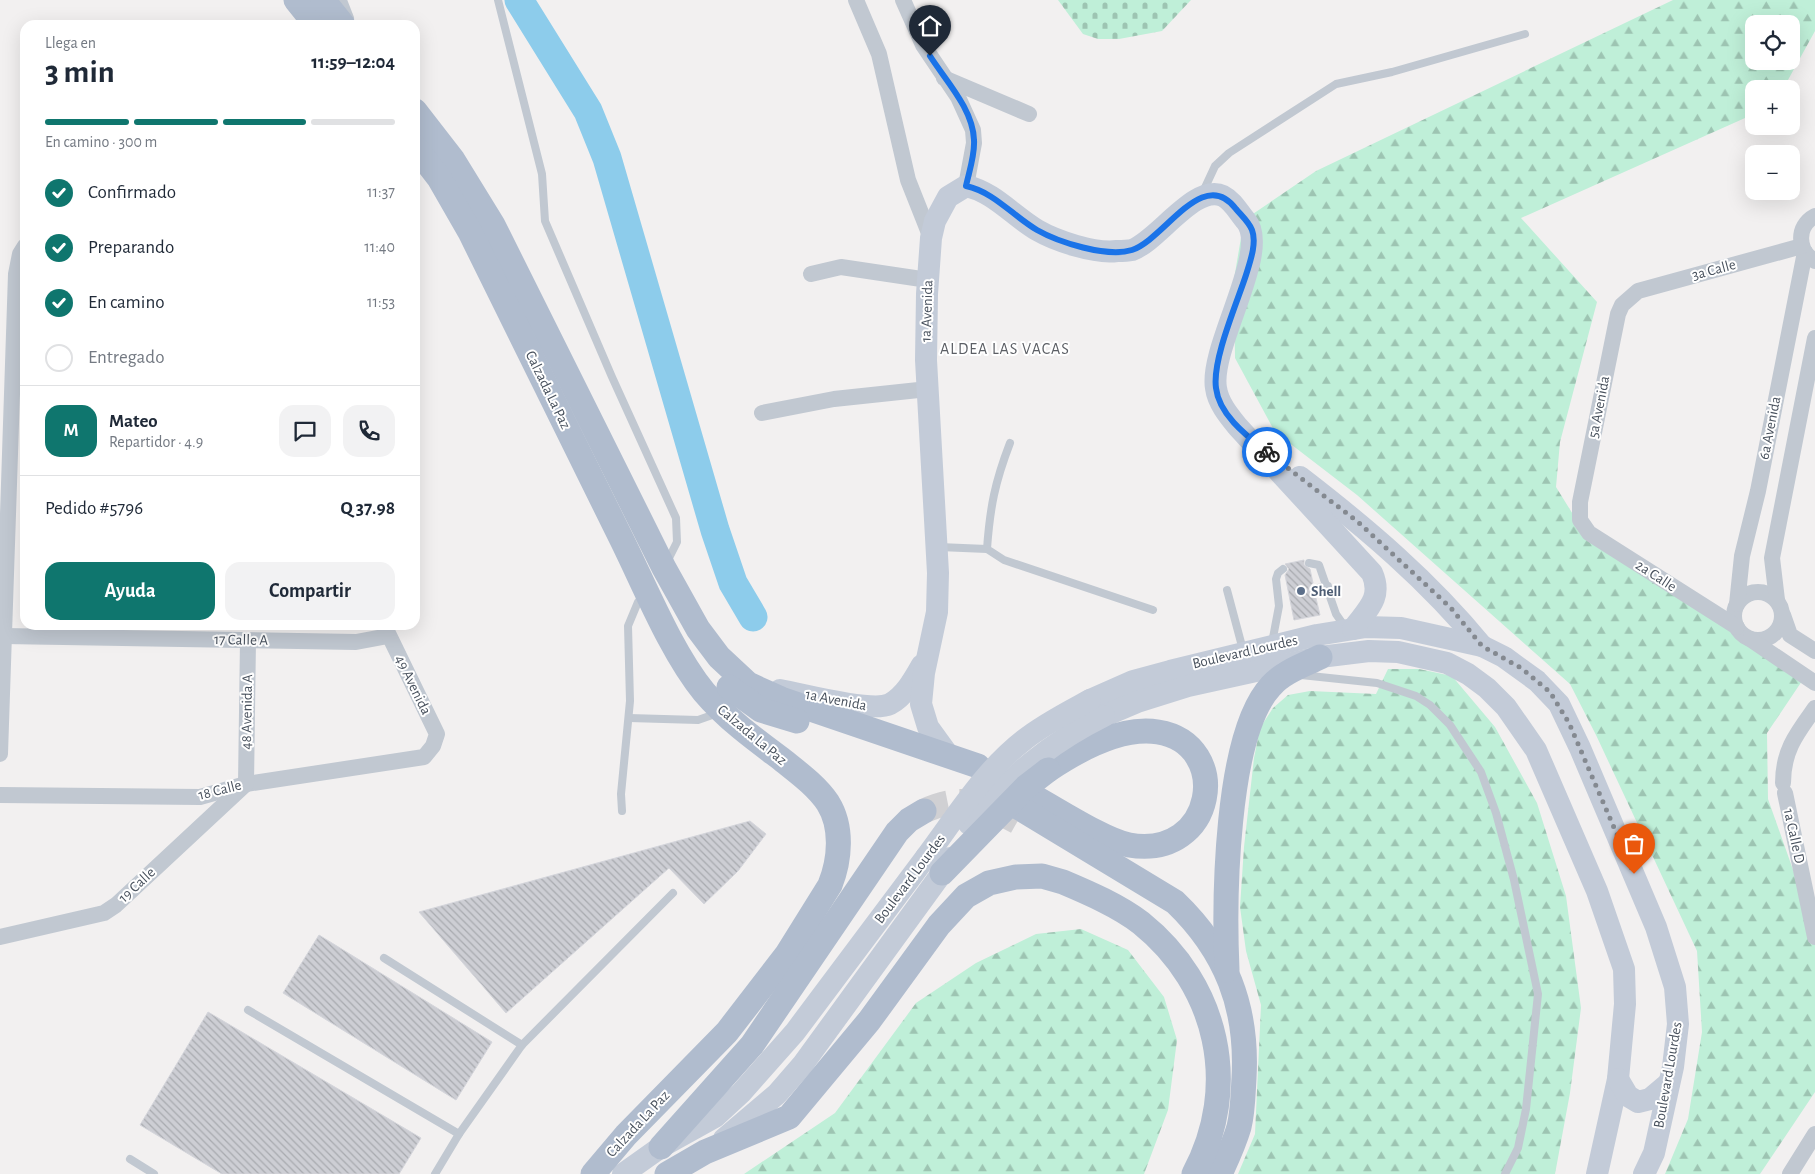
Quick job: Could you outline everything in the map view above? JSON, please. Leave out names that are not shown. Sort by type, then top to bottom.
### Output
[{"type":"main road","points":[[296,0],[312,20]]},
{"type":"main road","points":[[323,0],[339,20]]},
{"type":"main road","name":"Calzada La Paz","points":[[420,117],[453,160],[493,225],[664,568],[707,642],[728,667],[748,684],[781,699],[949,756],[972,773],[761,710],[739,696],[717,676],[707,642]]},
{"type":"main road","name":"Calzada La Paz","points":[[420,153],[439,178],[470,232],[647,592],[691,674],[729,718],[806,779],[828,803],[837,836],[838,860],[830,885],[787,954],[727,1032],[626,1135],[593,1174]]},
{"type":"main road","points":[[966,186],[975,188],[994,199],[1037,230],[1071,244],[1113,252],[1132,250],[1166,226],[1202,196],[1211,194],[1223,196],[1233,205],[1253,232],[1250,262],[1217,367],[1216,388],[1224,409],[1238,427],[1252,440],[1358,522],[1451,608],[1482,646]]},
{"type":"main road","name":"1a Avenida","points":[[949,756],[928,727],[922,709],[923,683],[937,612],[937,547],[928,389],[928,280],[931,238],[935,221],[948,197],[966,186]]},
{"type":"main road","points":[[1252,440],[1372,574],[1377,585],[1376,596],[1350,629]]},
{"type":"main road","name":"Boulevard Lourdes","points":[[623,1174],[661,1147],[715,1117],[768,1063],[969,824],[1021,769],[1067,736],[1097,708],[1133,682],[1244,652],[1350,629],[1401,628],[1482,646],[1521,668],[1550,692],[1559,704],[1577,739],[1656,927],[1675,987],[1678,1024],[1669,1083],[1654,1153],[1644,1174]]},
{"type":"main road","name":"Boulevard Lourdes","points":[[1097,708],[1137,702],[1188,686],[1320,657],[1369,651],[1398,652],[1447,663],[1468,674],[1487,688],[1522,728],[1536,750],[1597,890],[1624,969],[1625,1004],[1618,1079],[1597,1174]]},
{"type":"main road","name":"1a Avenida","points":[[748,684],[863,706],[884,706],[896,701],[905,692],[929,654]]},
{"type":"main road","points":[[1227,972],[1225,909],[1240,755],[1252,718],[1261,699],[1272,684],[1320,657]]},
{"type":"main road","points":[[934,865],[1048,770],[1104,740],[1131,733],[1157,732],[1177,739],[1197,757],[1205,778],[1206,792],[1199,816],[1187,832],[1167,842],[1138,846],[1126,844],[1022,808],[1175,902],[1191,917],[1227,972],[1242,1017],[1245,1070],[1243,1107],[1239,1128],[1220,1174]]},
{"type":"main road","points":[[661,1147],[746,1052],[896,832],[909,820],[924,811]]},
{"type":"main road","name":"Boulevard Lourdes","points":[[705,1152],[753,1117],[777,1094],[803,1064],[934,865]]},
{"type":"main road","points":[[667,1174],[705,1152],[789,1117],[869,1021],[939,925],[966,896],[989,883],[1030,876],[1053,878],[1072,886],[1139,922],[1174,955],[1197,989],[1207,1011],[1218,1070],[1214,1121],[1207,1147],[1194,1174]]},
{"type":"main road","points":[[1618,1079],[1628,1096],[1638,1102],[1650,1099],[1669,1083]]},
{"type":"street","points":[[856,0],[879,54],[908,180],[931,238]]},
{"type":"street","points":[[903,0],[923,46],[958,97],[973,130],[974,143],[966,186]]},
{"type":"street","points":[[944,78],[1029,114]]},
{"type":"street","name":"6a Avenida","points":[[1737,604],[1742,556],[1758,491],[1807,253],[1802,230],[1806,223],[1815,216]]},
{"type":"street","name":"3a Calle","points":[[1629,298],[1638,291],[1807,253]]},
{"type":"street","points":[[0,754],[4,636],[17,475],[20,316],[16,274],[20,254]]},
{"type":"street","points":[[811,274],[841,268],[928,280]]},
{"type":"street","name":"5a Avenida","points":[[1580,520],[1580,502],[1618,314],[1629,298]]},
{"type":"street","name":"6a Avenida","points":[[1780,607],[1772,558],[1815,338]]},
{"type":"street","points":[[762,413],[834,399],[928,389]]},
{"type":"street","name":"2a Calle","points":[[1580,520],[1589,533],[1737,628]]},
{"type":"street","points":[[1815,651],[1790,635],[1780,607],[1766,593],[1753,592],[1741,599],[1737,604],[1734,613],[1737,628],[1815,683]]},
{"type":"street","points":[[1750,639],[1766,639],[1775,634],[1781,625],[1780,607]]},
{"type":"street","name":"17 Calle A","points":[[4,636],[356,642],[386,630]]},
{"type":"street","name":"49 Avenida","points":[[386,630],[437,734],[433,746]]},
{"type":"street","name":"48 Avenida A","points":[[246,784],[248,640]]},
{"type":"street","name":"1a Calle D","points":[[1815,708],[1789,747],[1784,759],[1784,788],[1815,936]]},
{"type":"street","name":"18 Calle","points":[[0,795],[200,797],[246,784],[424,757],[433,746]]},
{"type":"street","name":"19 Calle","points":[[0,937],[104,913],[116,905],[246,784]]},
{"type":"street","points":[[1790,1174],[1815,1134]]},
{"type":"lane","points":[[342,0],[350,20]]},
{"type":"lane","points":[[498,0],[542,174],[545,221],[612,377],[676,518],[677,542],[664,568]]},
{"type":"lane","points":[[1202,196],[1215,166],[1229,153],[1336,84],[1392,72],[1525,34]]},
{"type":"lane","points":[[987,549],[990,513],[996,480],[1010,443]]},
{"type":"lane","points":[[937,547],[987,549],[1004,560],[1153,610]]},
{"type":"lane","points":[[1309,563],[1319,565],[1328,586],[1336,614],[1350,629]]},
{"type":"lane","points":[[1271,646],[1279,606],[1276,579],[1278,573],[1283,569]]},
{"type":"lane","points":[[1314,589],[1328,586]]},
{"type":"lane","points":[[1226,590],[1244,652]]},
{"type":"lane","points":[[622,811],[621,794],[630,701],[628,626],[638,602],[647,592]]},
{"type":"lane","points":[[1279,596],[1288,594]]},
{"type":"lane","points":[[1289,673],[1378,683],[1416,696],[1430,705],[1450,725],[1480,772],[1496,813],[1514,880],[1538,994],[1526,1109],[1518,1148],[1505,1174]]},
{"type":"lane","points":[[628,718],[698,720],[729,718]]},
{"type":"lane","points":[[435,1174],[459,1134],[522,1045],[673,893]]},
{"type":"lane","points":[[384,958],[522,1045]]},
{"type":"lane","points":[[248,1010],[459,1134]]},
{"type":"lane","points":[[130,1159],[154,1174]]},
{"type":"green space","points":[[1058,0],[1191,0],[1162,31],[1119,39],[1098,39],[1083,34]]},
{"type":"green space","points":[[1673,0],[1815,0],[1815,31],[1800,58],[1800,15],[1745,15],[1745,70],[1793,70],[1788,80],[1745,80],[1745,118],[1521,218],[1597,302],[1560,442],[1556,487],[1574,516],[1802,681],[1767,733],[1768,799],[1815,932],[1815,1092],[1760,1174],[1665,1174],[1688,1119],[1702,1032],[1697,951],[1596,735],[1570,684],[1357,495],[1275,432],[1235,358],[1234,279],[1244,220],[1316,171]]},
{"type":"green space","points":[[1388,669],[1419,669],[1452,676],[1495,727],[1537,803],[1566,896],[1581,1008],[1570,1093],[1555,1174],[1238,1174],[1255,1134],[1261,1005],[1246,951],[1240,907],[1244,847],[1254,758],[1260,728],[1273,708],[1288,695],[1310,691],[1376,694]]},
{"type":"green space","points":[[1081,929],[1128,950],[1164,997],[1177,1040],[1168,1110],[1144,1174],[744,1174],[835,1113],[916,1003],[976,963],[1036,934]]},
{"type":"building","name":"Shell","points":[[1304,560],[1304,565],[1310,569],[1313,583],[1309,587],[1309,591],[1315,594],[1320,615],[1294,620],[1285,575],[1289,569],[1285,564]]},
{"type":"building","points":[[750,821],[766,834],[738,871],[704,904],[669,868],[506,1013],[419,912]]},
{"type":"building","points":[[319,935],[492,1042],[456,1100],[283,993]]},
{"type":"building","points":[[208,1012],[421,1138],[399,1174],[222,1174],[140,1125]]},
{"type":"waterway","points":[[519,0],[588,111],[607,158],[715,530],[733,583],[753,617]]},
{"type":"tunnel","points":[[924,811],[950,802],[973,803],[995,810],[1019,823]]},
{"type":"way so far","points":[[1267,452],[1358,522],[1451,608],[1482,646],[1521,668],[1550,692],[1569,723],[1634,874]]},
{"type":"place","name":"Shell","points":[[1301,591]]},
{"type":"district","name":"ALDEA LAS VACAS","points":[[1005,349]]},
{"type":"route","points":[[930,56],[958,97],[973,130],[974,143],[966,186],[975,188],[994,199],[1037,230],[1071,244],[1094,249],[1113,252],[1132,250],[1166,226],[1196,199],[1202,196],[1211,194],[1223,196],[1233,205],[1250,225],[1253,232],[1252,251],[1222,347],[1217,367],[1216,388],[1224,409],[1238,427],[1267,452]]}]
